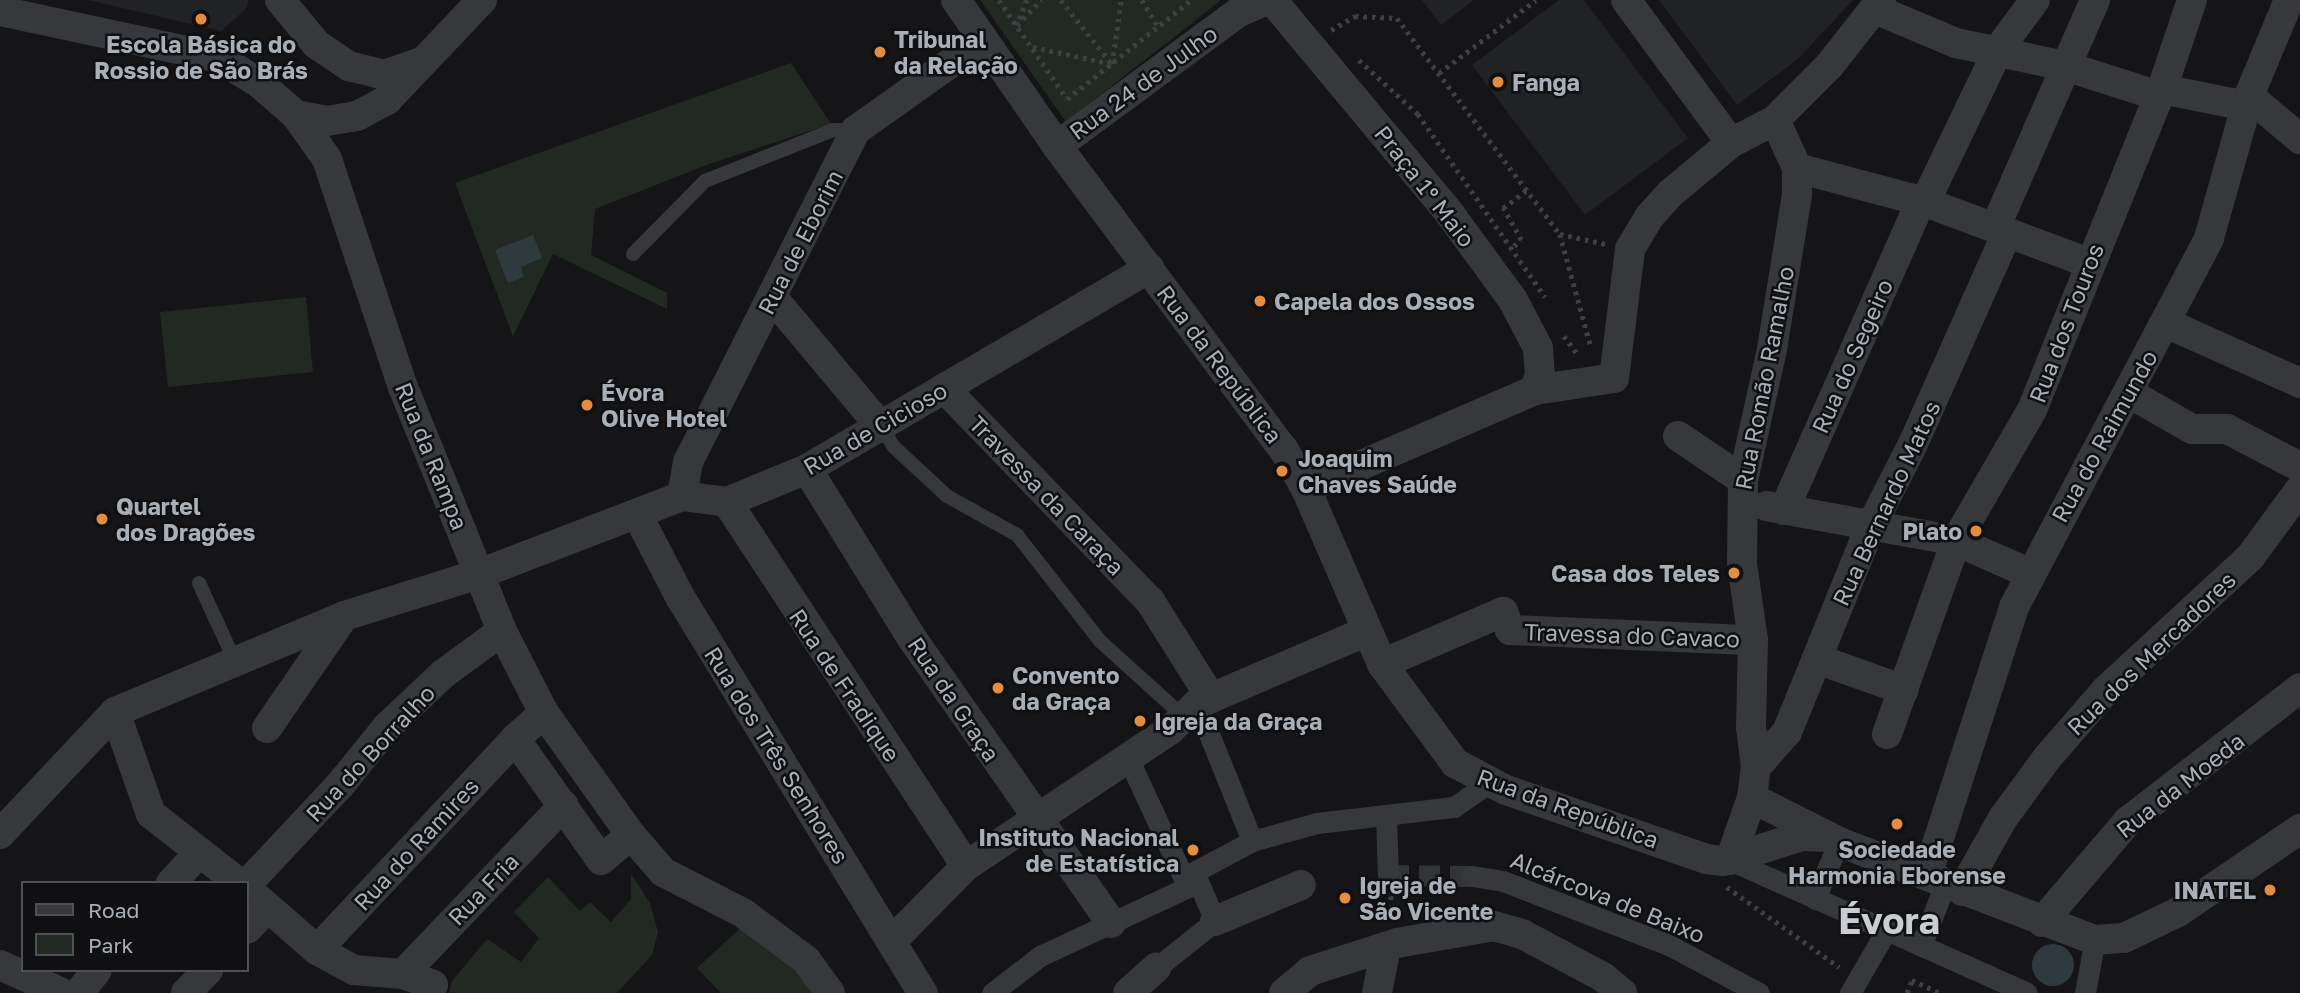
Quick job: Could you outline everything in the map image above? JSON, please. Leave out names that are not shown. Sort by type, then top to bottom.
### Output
[{"type":"street","points":[[280,0],[316,44],[367,74],[399,73],[431,57]]},
{"type":"street","points":[[296,115],[344,119],[387,100],[431,57],[482,0]]},
{"type":"street","name":"Rua da República","points":[[956,0],[1056,146],[1284,450],[1306,489],[1382,664],[1439,745],[1455,763],[1490,782],[1721,868]]},
{"type":"street","name":"Rua 24 de Julho","points":[[1056,146],[1239,12],[1269,0]]},
{"type":"street","name":"Praça 1º Maio","points":[[1269,0],[1450,214],[1513,300],[1538,348],[1540,374],[1535,390]]},
{"type":"street","points":[[1626,0],[1731,143]]},
{"type":"street","name":"Rua do Segeiro","points":[[1784,510],[1923,202],[1998,50],[2035,0]]},
{"type":"street","name":"Rua Bernardo Matos","points":[[1756,767],[1787,732],[1870,528],[1913,444],[2065,66],[2095,0]]},
{"type":"street","name":"Rua dos Touros","points":[[1886,734],[1956,541],[2032,410],[2089,263],[2161,93],[2192,0]]},
{"type":"street","points":[[1306,489],[1584,371],[1606,382],[1618,371],[1630,249],[1671,193],[1731,143],[1775,120],[1829,66],[1878,4],[1956,43],[2065,66],[2161,93],[2247,101],[2300,139]]},
{"type":"street","name":"Rua do Raimundo","points":[[1943,887],[2029,573],[2129,393],[2209,238],[2247,101],[2293,5]]},
{"type":"street","name":"Rua da Rampa","points":[[0,11],[219,58],[259,83],[296,115],[317,140],[339,191],[404,387],[502,631],[544,713],[631,835],[663,872],[743,913],[806,960],[830,993]]},
{"type":"street","name":"Rua de Eborim","points":[[682,496],[688,462],[856,130],[983,40]]},
{"type":"street","name":"Rua da Rampa","points":[[339,191],[334,156],[344,119]]},
{"type":"street","name":"Rua Romão Ramalho","points":[[1721,868],[1752,798],[1756,767],[1751,727],[1753,640],[1742,564],[1742,490],[1772,349],[1797,194],[1797,168],[1775,120]]},
{"type":"street","points":[[1797,168],[1923,202],[2089,263]]},
{"type":"street","name":"Rua de Cicioso","points":[[727,502],[807,469],[882,428],[944,388],[1149,268]]},
{"type":"street","points":[[772,297],[882,428]]},
{"type":"street","points":[[2166,323],[2300,383]]},
{"type":"street","name":"Travessa da Caraça","points":[[944,388],[1150,601],[1190,712]]},
{"type":"street","points":[[2129,393],[2192,429],[2227,429],[2300,467]]},
{"type":"street","points":[[1678,436],[1742,490],[1784,510],[1870,528],[1956,541],[2029,573]]},
{"type":"street","name":"Rua da Graça","points":[[807,469],[911,637],[1111,923]]},
{"type":"street","name":"Rua dos Mercadores","points":[[1943,887],[2003,818],[2047,758],[2106,690],[2251,556],[2300,489]]},
{"type":"street","points":[[7,825],[115,712],[243,655],[344,616],[479,574],[682,496],[727,502]]},
{"type":"street","name":"Rua de Fradique","points":[[727,502],[966,866]]},
{"type":"street","name":"Rua dos Três Senhores","points":[[637,514],[761,732],[923,993]]},
{"type":"street","name":"Travessa do Cavaco","points":[[1382,664],[1503,612],[1516,642],[1753,640]]},
{"type":"street","points":[[267,728],[344,616]]},
{"type":"street","name":"Rua do Borralho","points":[[248,924],[254,893],[387,727],[443,674],[502,631]]},
{"type":"street","points":[[892,940],[966,866],[1038,821],[1190,712],[1279,667],[1367,631]]},
{"type":"street","points":[[1817,659],[1904,690]]},
{"type":"street","name":"Rua da Moeda","points":[[2042,922],[2128,821],[2300,688]]},
{"type":"street","points":[[115,712],[150,814],[236,881]]},
{"type":"street","points":[[1190,712],[1251,841]]},
{"type":"street","name":"Rua do Ramires","points":[[317,950],[514,739],[544,713]]},
{"type":"street","points":[[514,739],[601,860],[631,835]]},
{"type":"street","points":[[1128,758],[1215,921]]},
{"type":"street","points":[[992,993],[1040,956],[1111,923],[1191,880],[1251,841],[1317,823],[1454,807],[1490,782]]},
{"type":"street","points":[[1752,798],[1831,845]]},
{"type":"street","name":"Rua Fria","points":[[403,974],[564,805]]},
{"type":"street","points":[[1386,816],[1388,875]]},
{"type":"street","points":[[1721,868],[1801,836],[2042,922],[2094,945],[2124,938],[2178,912],[2300,829]]},
{"type":"street","points":[[1815,899],[1831,845]]},
{"type":"street","points":[[173,881],[200,852]]},
{"type":"street","points":[[1721,868],[1815,899],[2027,993]]},
{"type":"street","name":"Alcárcova de Baixo","points":[[1472,876],[1503,881],[1669,945],[1759,993]]},
{"type":"street","points":[[1129,993],[1215,921],[1301,885]]},
{"type":"street","points":[[1921,946],[1943,887]]},
{"type":"street","points":[[254,893],[349,981],[403,974],[433,985]]},
{"type":"street","points":[[1284,993],[1310,971],[1392,945],[1494,926],[1522,934],[1603,977],[1622,993]]},
{"type":"street","points":[[1850,984],[1886,930]]},
{"type":"street","points":[[1377,993],[1392,945]]},
{"type":"street","points":[[2085,993],[2094,945]]},
{"type":"street","points":[[0,965],[62,993]]},
{"type":"street","points":[[79,993],[95,972]]},
{"type":"street","points":[[186,993],[206,972]]},
{"type":"lane","points":[[633,254],[705,181],[833,130],[856,130]]},
{"type":"lane","points":[[882,428],[894,447],[947,496],[1017,535],[1100,641],[1190,712]]},
{"type":"lane","points":[[199,583],[243,655]]},
{"type":"path","points":[[999,0],[1067,99],[1190,0]]},
{"type":"path","points":[[1017,25],[1027,0]]},
{"type":"path","points":[[1017,25],[1041,0]]},
{"type":"path","points":[[1062,0],[1112,64]]},
{"type":"path","points":[[1112,64],[1121,0]]},
{"type":"path","points":[[1142,0],[1158,27]]},
{"type":"path","points":[[1439,73],[1536,0]]},
{"type":"path","points":[[1339,41],[1329,32],[1355,16],[1397,18],[1560,233],[1592,350]]},
{"type":"path","points":[[1033,47],[1112,64]]},
{"type":"path","points":[[1349,50],[1418,114],[1533,274],[1546,300]]},
{"type":"path","points":[[1521,240],[1503,208],[1527,190]]},
{"type":"path","points":[[1560,233],[1630,249]]},
{"type":"path","points":[[1563,333],[1584,371]]},
{"type":"path","points":[[1721,868],[1750,901],[1850,984]]},
{"type":"path","points":[[1388,875],[1392,945]]},
{"type":"path","points":[[1907,993],[1912,980],[1940,993]]},
{"type":"shaded area","name":"Escola Básica do Rossio de São Brás","points":[[88,0],[249,1],[246,9],[221,31]]},
{"type":"shaded area","points":[[1422,0],[1474,0],[1441,25]]},
{"type":"shaded area","points":[[1559,0],[1584,0],[1688,138],[1585,215],[1472,65]]},
{"type":"shaded area","points":[[1659,0],[1853,0],[1798,59],[1737,105]]},
{"type":"shaded area","points":[[533,235],[542,258],[521,267],[524,277],[508,283],[495,250]]},
{"type":"shaded area","points":[[2053,944],[2068,950],[2074,965],[2068,980],[2053,986],[2038,980],[2032,965],[2038,950]]},
{"type":"green space","points":[[980,0],[1220,0],[1220,1],[1066,122]]},
{"type":"green space","points":[[791,63],[831,124],[709,164],[595,209],[591,255],[667,293],[667,309],[553,254],[513,336],[455,183]]},
{"type":"green space","points":[[306,297],[313,372],[168,387],[160,312]]},
{"type":"green space","points":[[631,874],[650,903],[658,932],[652,955],[617,993],[449,993],[452,981],[487,939],[521,962],[539,938],[514,912],[548,877],[580,911],[590,902],[611,922],[631,899]]},
{"type":"green space","points":[[748,921],[800,966],[813,993],[721,993],[697,968]]},
{"type":"tunnel","points":[[1388,875],[1472,876]]},
{"type":"place","name":"Escola Básica do Rossio de São Brás","points":[[201,19]]},
{"type":"place","name":"Tribunal da Relação","points":[[880,52]]},
{"type":"place","name":"Fanga","points":[[1498,82]]},
{"type":"place","name":"Capela dos Ossos","points":[[1260,301]]},
{"type":"place","name":"Évora Olive Hotel","points":[[587,405]]},
{"type":"place","name":"Joaquim Chaves Saúde","points":[[1282,471]]},
{"type":"place","name":"Quartel dos Dragões","points":[[102,519]]},
{"type":"place","name":"Plato","points":[[1976,531]]},
{"type":"place","name":"Casa dos Teles","points":[[1734,573]]},
{"type":"place","name":"Convento da Graça","points":[[998,688]]},
{"type":"place","name":"Igreja da Graça","points":[[1140,721]]},
{"type":"place","name":"Sociedade Harmonia Eborense","points":[[1897,824]]},
{"type":"place","name":"Instituto Nacional de Estatística","points":[[1193,850]]},
{"type":"place","name":"INATEL","points":[[2270,890]]},
{"type":"place","name":"Igreja de São Vicente","points":[[1345,898]]},
{"type":"district","name":"Évora","points":[[1889,920]]}]
